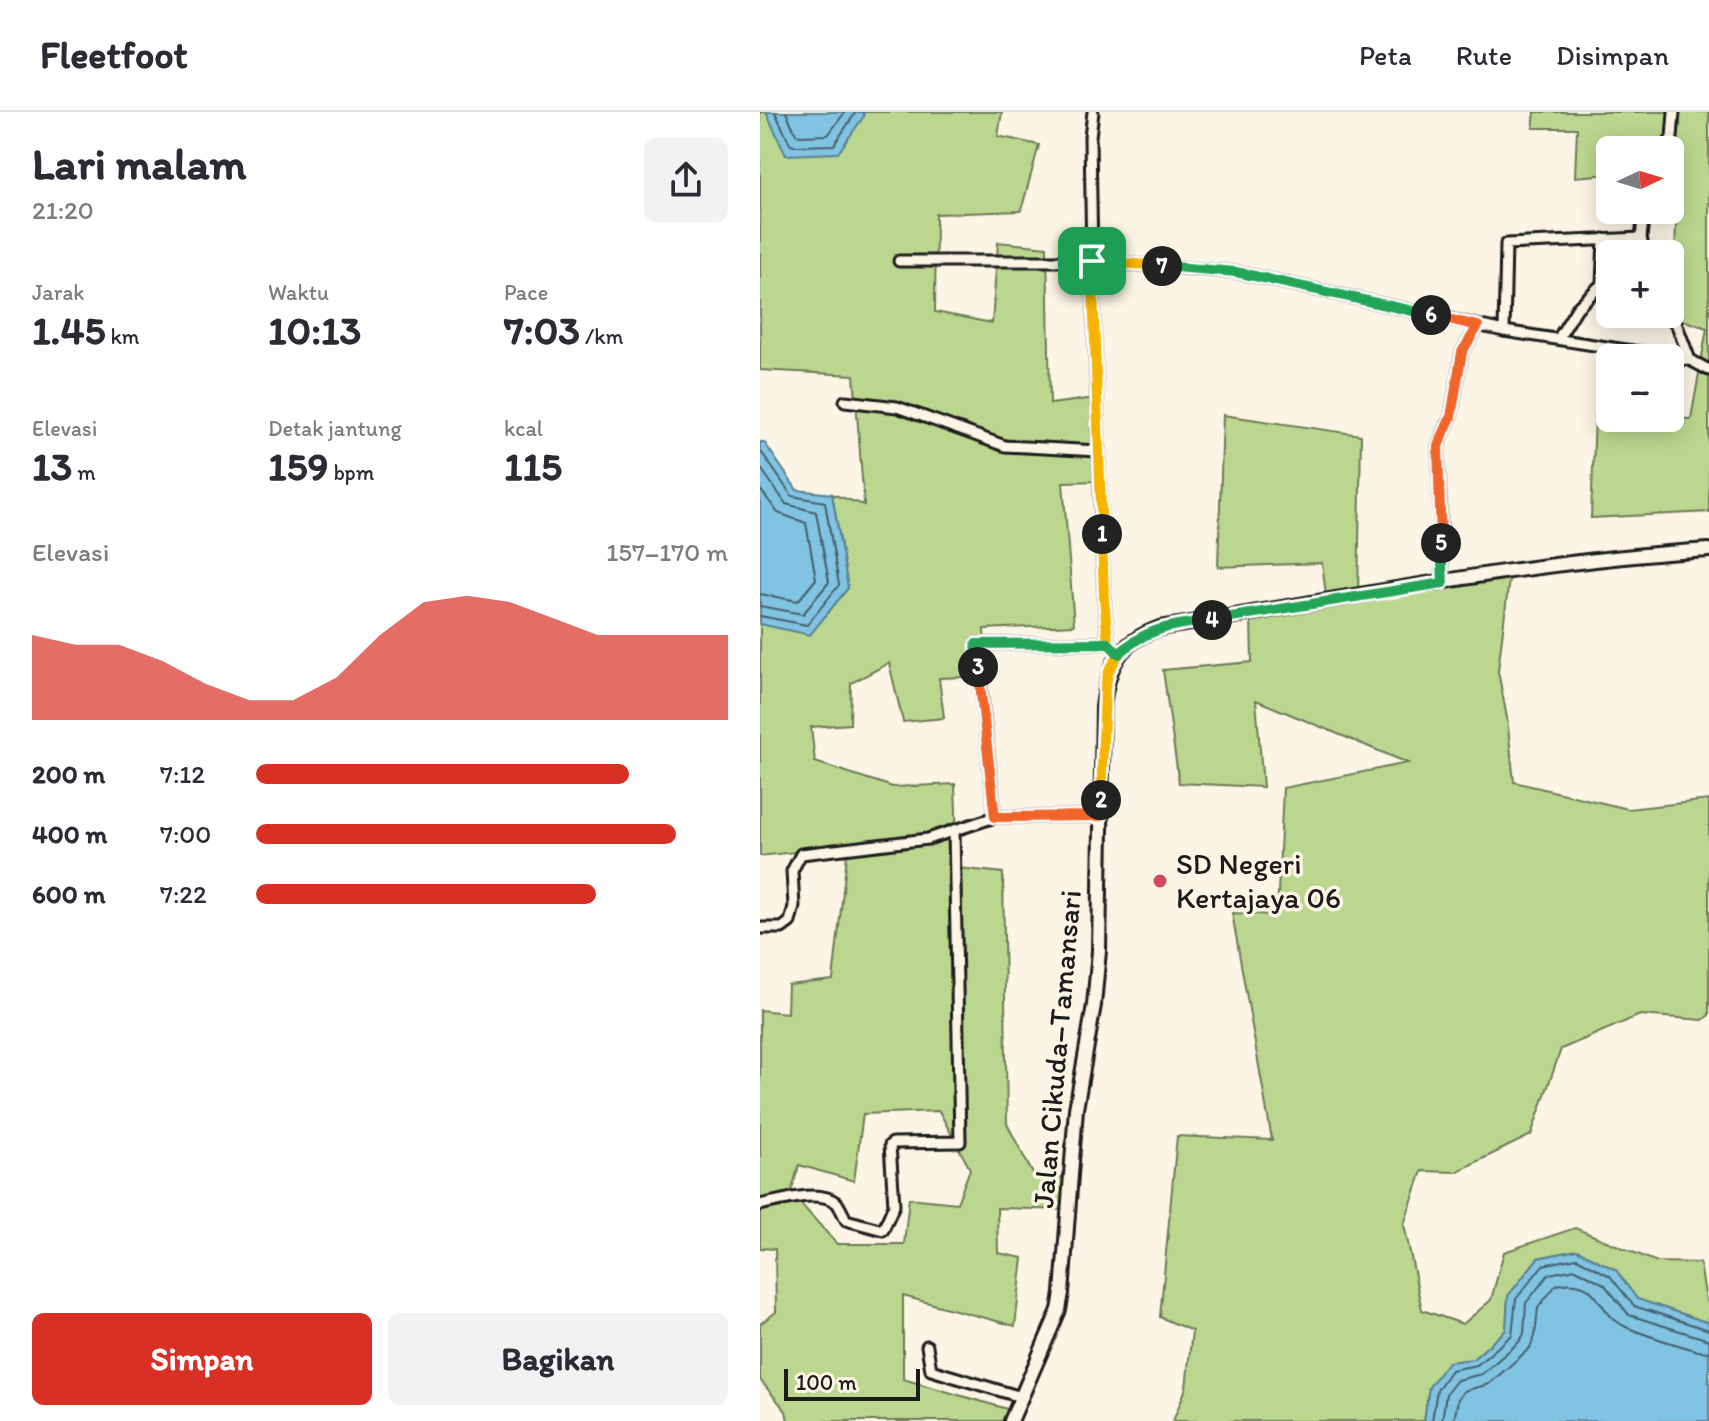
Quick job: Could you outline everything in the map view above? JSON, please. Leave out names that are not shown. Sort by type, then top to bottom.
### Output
[{"type":"street","points":[[1093,112],[1090,137],[1092,261],[1104,598],[1108,643],[1119,654],[1132,641],[1160,628],[1443,583],[1658,553],[1709,550]]},
{"type":"street","points":[[1672,136],[1674,112]]},
{"type":"street","points":[[1504,331],[1506,244],[1641,238],[1642,224]]},
{"type":"street","points":[[1558,339],[1577,308],[1602,284],[1604,239]]},
{"type":"street","points":[[899,261],[1092,261],[1236,272],[1478,326],[1690,360],[1709,370]]},
{"type":"street","points":[[1443,583],[1438,446],[1451,417],[1462,352],[1478,326]]},
{"type":"street","points":[[1678,328],[1690,360]]},
{"type":"street","points":[[845,401],[897,407],[1005,446],[1098,451]]},
{"type":"street","points":[[995,817],[976,644],[1108,643]]},
{"type":"street","name":"Jalan Cikuda–Tamansari","points":[[1011,1421],[1059,1310],[1062,1293],[1076,1109],[1094,1005],[1099,951],[1104,697],[1109,671],[1119,654]]},
{"type":"street","points":[[760,928],[782,928],[790,922],[794,906],[792,871],[801,854],[928,839],[995,817],[1101,816]]},
{"type":"street","points":[[760,1205],[803,1196],[825,1198],[837,1203],[846,1220],[883,1230],[894,1205],[890,1145],[960,1142],[954,830]]},
{"type":"street","points":[[927,1346],[931,1370],[1021,1397]]},
{"type":"green space","points":[[760,112],[766,112],[786,155],[864,116],[863,112],[1002,112],[998,136],[1039,145],[1021,211],[936,214],[935,312],[992,323],[998,242],[1047,247],[1050,404],[1096,398],[1100,481],[1063,482],[1074,625],[984,629],[987,676],[939,678],[944,718],[903,722],[889,663],[851,683],[850,724],[811,727],[815,762],[893,787],[955,784],[958,868],[1003,873],[1007,1124],[1033,1174],[1069,1178],[1067,1210],[997,1208],[998,1253],[1023,1258],[1015,1326],[903,1296],[903,1379],[1014,1411],[1011,1421],[788,1421],[786,1411],[760,1380],[760,1324],[776,1312],[775,1249],[760,1248],[760,1010],[787,1013],[788,985],[833,980],[848,846],[760,856],[760,624],[810,634],[848,588],[832,494],[864,505],[854,375],[760,370]],"holes":[[[939,1111],[970,1169],[957,1203],[909,1198],[904,1244],[837,1244],[791,1193],[799,1165],[854,1181],[863,1114]]]},
{"type":"green space","points":[[1535,112],[1709,112],[1709,512],[1591,518],[1595,416],[1596,432],[1684,432],[1684,419],[1691,419],[1707,328],[1684,321],[1684,240],[1676,240],[1676,224],[1684,224],[1684,136],[1596,136],[1596,175],[1575,177],[1577,128],[1533,128]]},
{"type":"green space","points":[[1223,415],[1361,435],[1358,598],[1510,571],[1498,671],[1514,782],[1628,809],[1709,800],[1709,1015],[1703,1020],[1640,1015],[1561,1049],[1531,1135],[1456,1172],[1422,1171],[1404,1224],[1422,1310],[1463,1324],[1491,1300],[1504,1252],[1575,1228],[1657,1262],[1700,1263],[1706,1301],[1709,1302],[1709,1323],[1637,1299],[1616,1270],[1577,1250],[1538,1258],[1508,1296],[1506,1330],[1473,1359],[1429,1387],[1424,1421],[1173,1421],[1186,1388],[1192,1331],[1160,1317],[1177,1136],[1272,1140],[1232,913],[1277,915],[1283,788],[1408,763],[1256,700],[1263,787],[1179,783],[1163,670],[1252,662],[1251,618],[1327,604],[1322,563],[1218,567]]},
{"type":"water","points":[[766,112],[863,112],[864,116],[838,153],[786,155]]},
{"type":"water","points":[[760,442],[764,442],[797,490],[832,494],[848,588],[810,635],[760,624]]},
{"type":"water","points":[[1577,1250],[1616,1270],[1637,1299],[1709,1323],[1709,1421],[1424,1421],[1429,1387],[1448,1362],[1473,1359],[1506,1330],[1508,1296],[1538,1258]]},
{"type":"place","name":"SD Negeri Kertajaya 06","points":[[1160,881]]},
{"type":"route","points":[[1092,261],[1104,598],[1108,643],[1119,654],[1109,671],[1105,687],[1101,816],[995,817],[976,644],[1108,643],[1119,654],[1132,641],[1160,628],[1443,583],[1438,446],[1451,417],[1462,352],[1478,326],[1236,272],[1092,261]]}]
